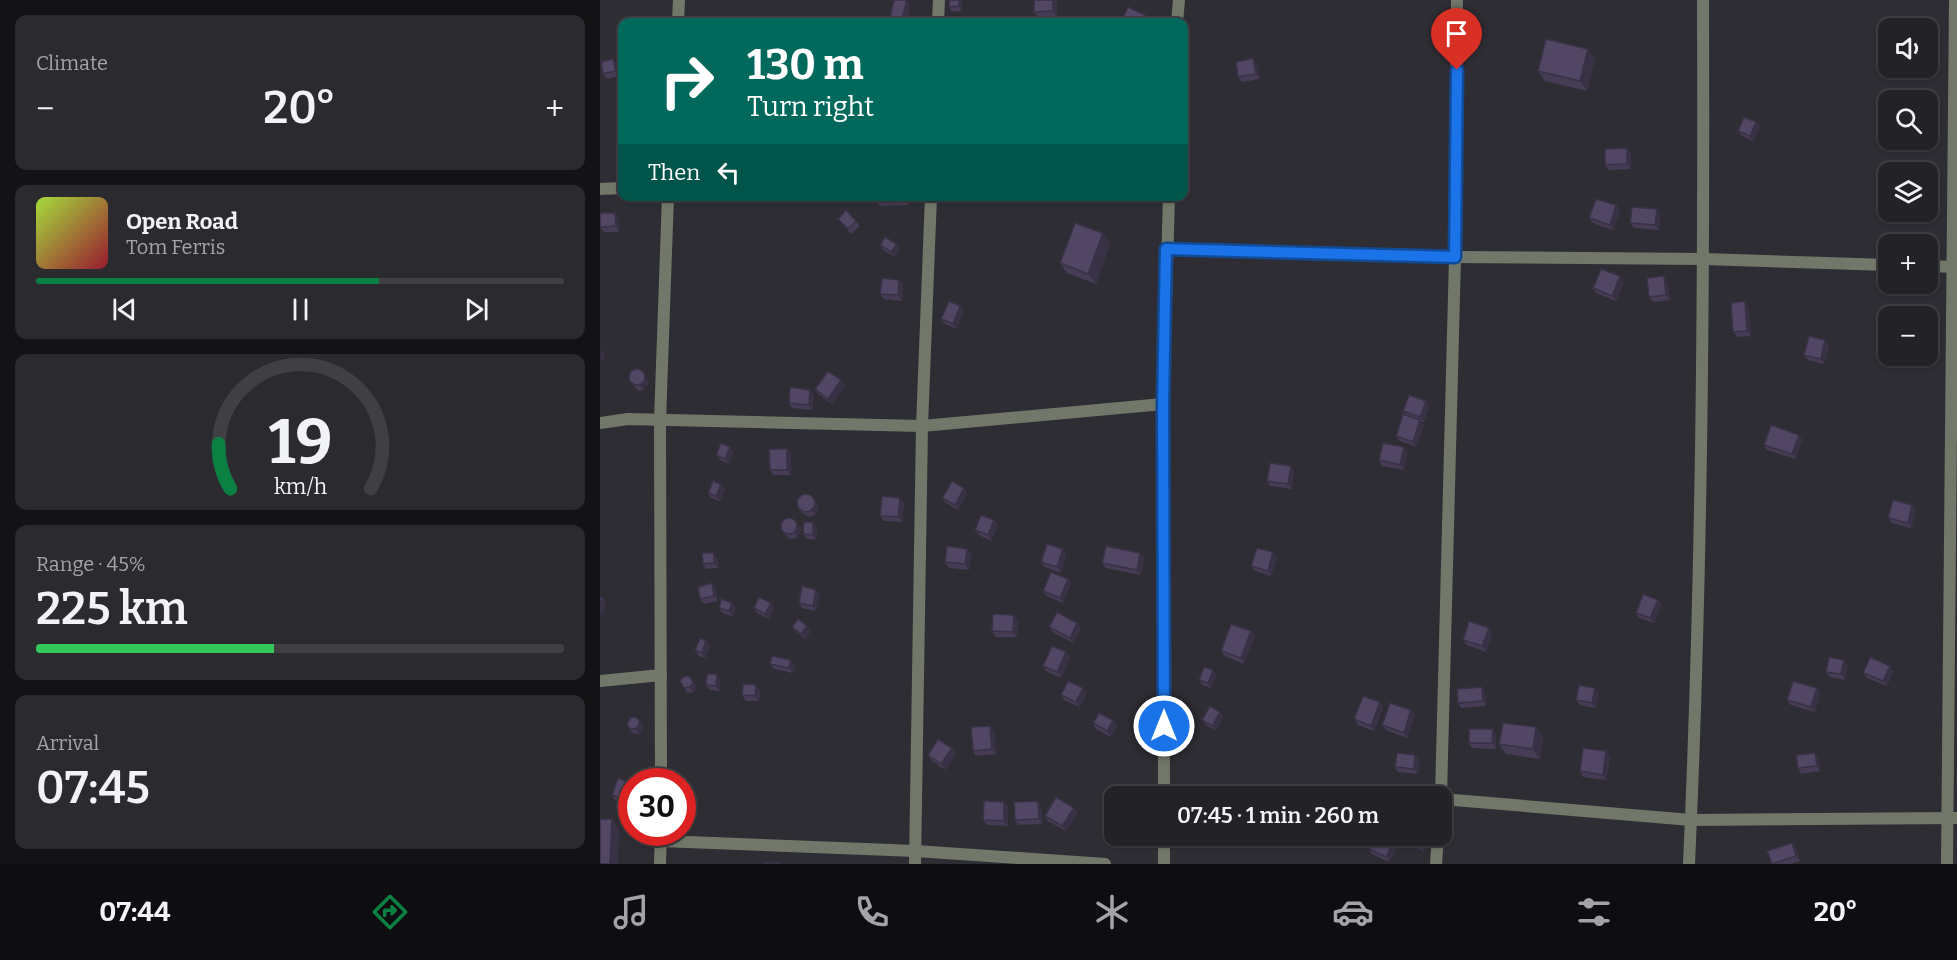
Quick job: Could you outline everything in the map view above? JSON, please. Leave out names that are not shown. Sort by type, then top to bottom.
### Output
[{"type":"street","points":[[678,18],[679,0]]},
{"type":"street","points":[[938,18],[939,0]]},
{"type":"street","points":[[1177,18],[1179,0]]},
{"type":"street","points":[[1441,786],[1455,257],[1457,0]]},
{"type":"street","points":[[1689,864],[1698,620],[1704,258],[1703,0]]},
{"type":"street","points":[[1947,864],[1953,819],[1955,0]]},
{"type":"street","points":[[600,189],[618,188]]},
{"type":"street","points":[[661,768],[660,421],[668,201]]},
{"type":"street","points":[[915,858],[922,426],[931,201]]},
{"type":"street","points":[[1164,786],[1163,404],[1169,201]]},
{"type":"street","points":[[1166,249],[1455,257],[1704,258],[1878,265]]},
{"type":"street","points":[[1938,266],[1956,267]]},
{"type":"street","points":[[600,423],[628,419],[922,426],[1163,404]]},
{"type":"street","points":[[600,681],[661,675]]},
{"type":"street","points":[[1452,799],[1691,820],[1953,819]]},
{"type":"street","points":[[696,840],[915,858],[1105,864]]},
{"type":"street","points":[[660,864],[661,846]]},
{"type":"street","points":[[1164,846],[1164,864]]},
{"type":"street","points":[[1436,864],[1437,846]]},
{"type":"building","points":[[894,0],[907,0],[902,18],[890,17]]},
{"type":"building","points":[[949,0],[959,0],[959,6],[949,7]]},
{"type":"building","points":[[1034,0],[1053,0],[1053,11],[1034,12]]},
{"type":"building","points":[[1128,7],[1151,18],[1123,18]]},
{"type":"building","points":[[1546,39],[1588,49],[1580,81],[1538,71]]},
{"type":"building","points":[[1253,58],[1256,74],[1238,77],[1236,62]]},
{"type":"building","points":[[613,59],[616,71],[603,74],[601,62]]},
{"type":"building","points":[[1744,117],[1756,122],[1750,136],[1738,131]]},
{"type":"building","points":[[1627,148],[1627,164],[1605,165],[1605,149]]},
{"type":"building","points":[[1596,199],[1616,205],[1610,225],[1589,218]]},
{"type":"building","points":[[1632,207],[1657,209],[1655,225],[1630,223]]},
{"type":"building","points":[[846,210],[856,221],[848,229],[838,219]]},
{"type":"building","points":[[600,213],[615,213],[616,226],[600,227]]},
{"type":"building","points":[[1075,223],[1103,233],[1088,274],[1060,263]]},
{"type":"building","points":[[885,237],[897,244],[891,252],[880,245]]},
{"type":"building","points":[[1601,269],[1620,276],[1612,296],[1593,288]]},
{"type":"building","points":[[1664,276],[1666,295],[1649,297],[1647,278]]},
{"type":"building","points":[[882,278],[899,280],[898,295],[880,294]]},
{"type":"building","points":[[949,301],[960,306],[953,324],[941,319]]},
{"type":"building","points":[[1745,301],[1747,331],[1733,332],[1731,303]]},
{"type":"building","points":[[1809,336],[1825,340],[1821,359],[1804,355]]},
{"type":"building","points":[[637,369],[645,377],[637,385],[629,377]]},
{"type":"building","points":[[828,371],[841,380],[828,399],[815,389]]},
{"type":"building","points":[[790,387],[810,390],[809,405],[789,403]]},
{"type":"building","points":[[1409,395],[1426,401],[1420,417],[1403,411]]},
{"type":"building","points":[[1403,414],[1420,420],[1413,442],[1396,436]]},
{"type":"building","points":[[1771,425],[1799,435],[1792,454],[1764,445]]},
{"type":"building","points":[[721,443],[730,447],[725,459],[716,455]]},
{"type":"building","points":[[1383,443],[1404,447],[1400,465],[1379,460]]},
{"type":"building","points":[[769,449],[787,449],[787,470],[770,470]]},
{"type":"building","points":[[1270,463],[1291,466],[1288,484],[1267,481]]},
{"type":"building","points":[[713,481],[721,484],[716,496],[708,493]]},
{"type":"building","points":[[952,481],[964,488],[955,505],[942,498]]},
{"type":"building","points":[[806,494],[812,497],[815,503],[812,509],[806,512],[800,509],[797,503],[800,497]]},
{"type":"building","points":[[882,496],[900,498],[898,517],[880,516]]},
{"type":"building","points":[[1893,500],[1912,505],[1908,523],[1888,518]]},
{"type":"building","points":[[981,515],[994,520],[988,535],[975,530]]},
{"type":"building","points":[[789,518],[795,520],[797,526],[795,532],[789,534],[783,532],[781,526],[783,520]]},
{"type":"building","points":[[804,522],[813,522],[813,535],[803,534]]},
{"type":"building","points":[[1047,544],[1063,549],[1057,567],[1041,562]]},
{"type":"building","points":[[947,546],[967,549],[965,564],[945,562]]},
{"type":"building","points":[[1106,546],[1140,553],[1137,570],[1102,563]]},
{"type":"building","points":[[1257,548],[1273,552],[1268,571],[1251,566]]},
{"type":"building","points":[[702,553],[714,553],[714,563],[703,564]]},
{"type":"building","points":[[1051,572],[1068,579],[1060,598],[1043,591]]},
{"type":"building","points":[[712,583],[714,596],[700,599],[698,587]]},
{"type":"building","points":[[802,586],[816,590],[813,606],[799,603]]},
{"type":"building","points":[[1643,594],[1658,600],[1650,618],[1636,613]]},
{"type":"building","points":[[759,597],[771,603],[765,614],[754,608]]},
{"type":"building","points":[[721,599],[732,603],[729,611],[719,608]]},
{"type":"building","points":[[1057,612],[1077,623],[1070,638],[1049,627]]},
{"type":"building","points":[[993,614],[1014,615],[1013,632],[992,631]]},
{"type":"building","points":[[798,619],[807,626],[801,634],[792,627]]},
{"type":"building","points":[[1469,621],[1489,628],[1482,646],[1463,640]]},
{"type":"building","points":[[1231,624],[1251,631],[1241,658],[1221,651]]},
{"type":"building","points":[[700,638],[706,641],[702,653],[695,650]]},
{"type":"building","points":[[1052,646],[1066,652],[1057,672],[1043,666]]},
{"type":"building","points":[[772,656],[791,660],[789,668],[770,664]]},
{"type":"building","points":[[1829,657],[1844,660],[1841,674],[1826,672]]},
{"type":"building","points":[[1870,657],[1890,666],[1883,681],[1863,673]]},
{"type":"building","points":[[1204,667],[1213,670],[1208,683],[1199,680]]},
{"type":"building","points":[[707,674],[717,674],[716,686],[706,685]]},
{"type":"building","points":[[688,676],[693,683],[690,687],[684,688],[680,681],[683,677]]},
{"type":"building","points":[[1068,681],[1083,688],[1076,702],[1061,695]]},
{"type":"building","points":[[1793,681],[1817,688],[1811,707],[1787,700]]},
{"type":"building","points":[[743,684],[756,685],[755,696],[742,695]]},
{"type":"building","points":[[1579,685],[1595,688],[1592,703],[1576,700]]},
{"type":"building","points":[[1482,687],[1483,701],[1458,703],[1457,689]]},
{"type":"building","points":[[1363,696],[1380,702],[1371,726],[1354,719]]},
{"type":"building","points":[[1390,703],[1411,710],[1404,733],[1382,725]]},
{"type":"building","points":[[1210,706],[1220,712],[1212,726],[1202,720]]},
{"type":"building","points":[[1099,713],[1113,720],[1107,731],[1093,723]]},
{"type":"building","points":[[635,717],[639,720],[639,725],[635,729],[629,728],[627,724],[630,718]]},
{"type":"building","points":[[1503,723],[1536,727],[1533,749],[1499,744]]},
{"type":"building","points":[[990,726],[992,749],[973,751],[971,727]]},
{"type":"building","points":[[1469,729],[1493,729],[1492,743],[1469,743]]},
{"type":"building","points":[[938,739],[952,748],[941,764],[928,755]]},
{"type":"building","points":[[1583,748],[1606,751],[1603,775],[1580,771]]},
{"type":"building","points":[[1397,753],[1415,755],[1414,769],[1395,767]]},
{"type":"building","points":[[1815,753],[1817,766],[1798,768],[1796,755]]},
{"type":"building","points":[[618,778],[618,798],[612,795]]},
{"type":"building","points":[[1056,797],[1074,808],[1062,826],[1045,816]]},
{"type":"building","points":[[984,801],[1004,802],[1004,821],[983,820]]},
{"type":"building","points":[[1038,801],[1039,819],[1015,820],[1014,802]]},
{"type":"building","points":[[600,819],[612,819],[610,864],[600,864]]},
{"type":"building","points":[[1792,843],[1796,856],[1772,864],[1767,851]]},
{"type":"building","points":[[1370,846],[1391,846],[1386,857],[1369,849]]},
{"type":"building","points":[[764,862],[780,863],[780,864],[764,864]]},
{"type":"route","points":[[1164,726],[1163,404],[1166,249],[1455,257],[1457,70]]}]
